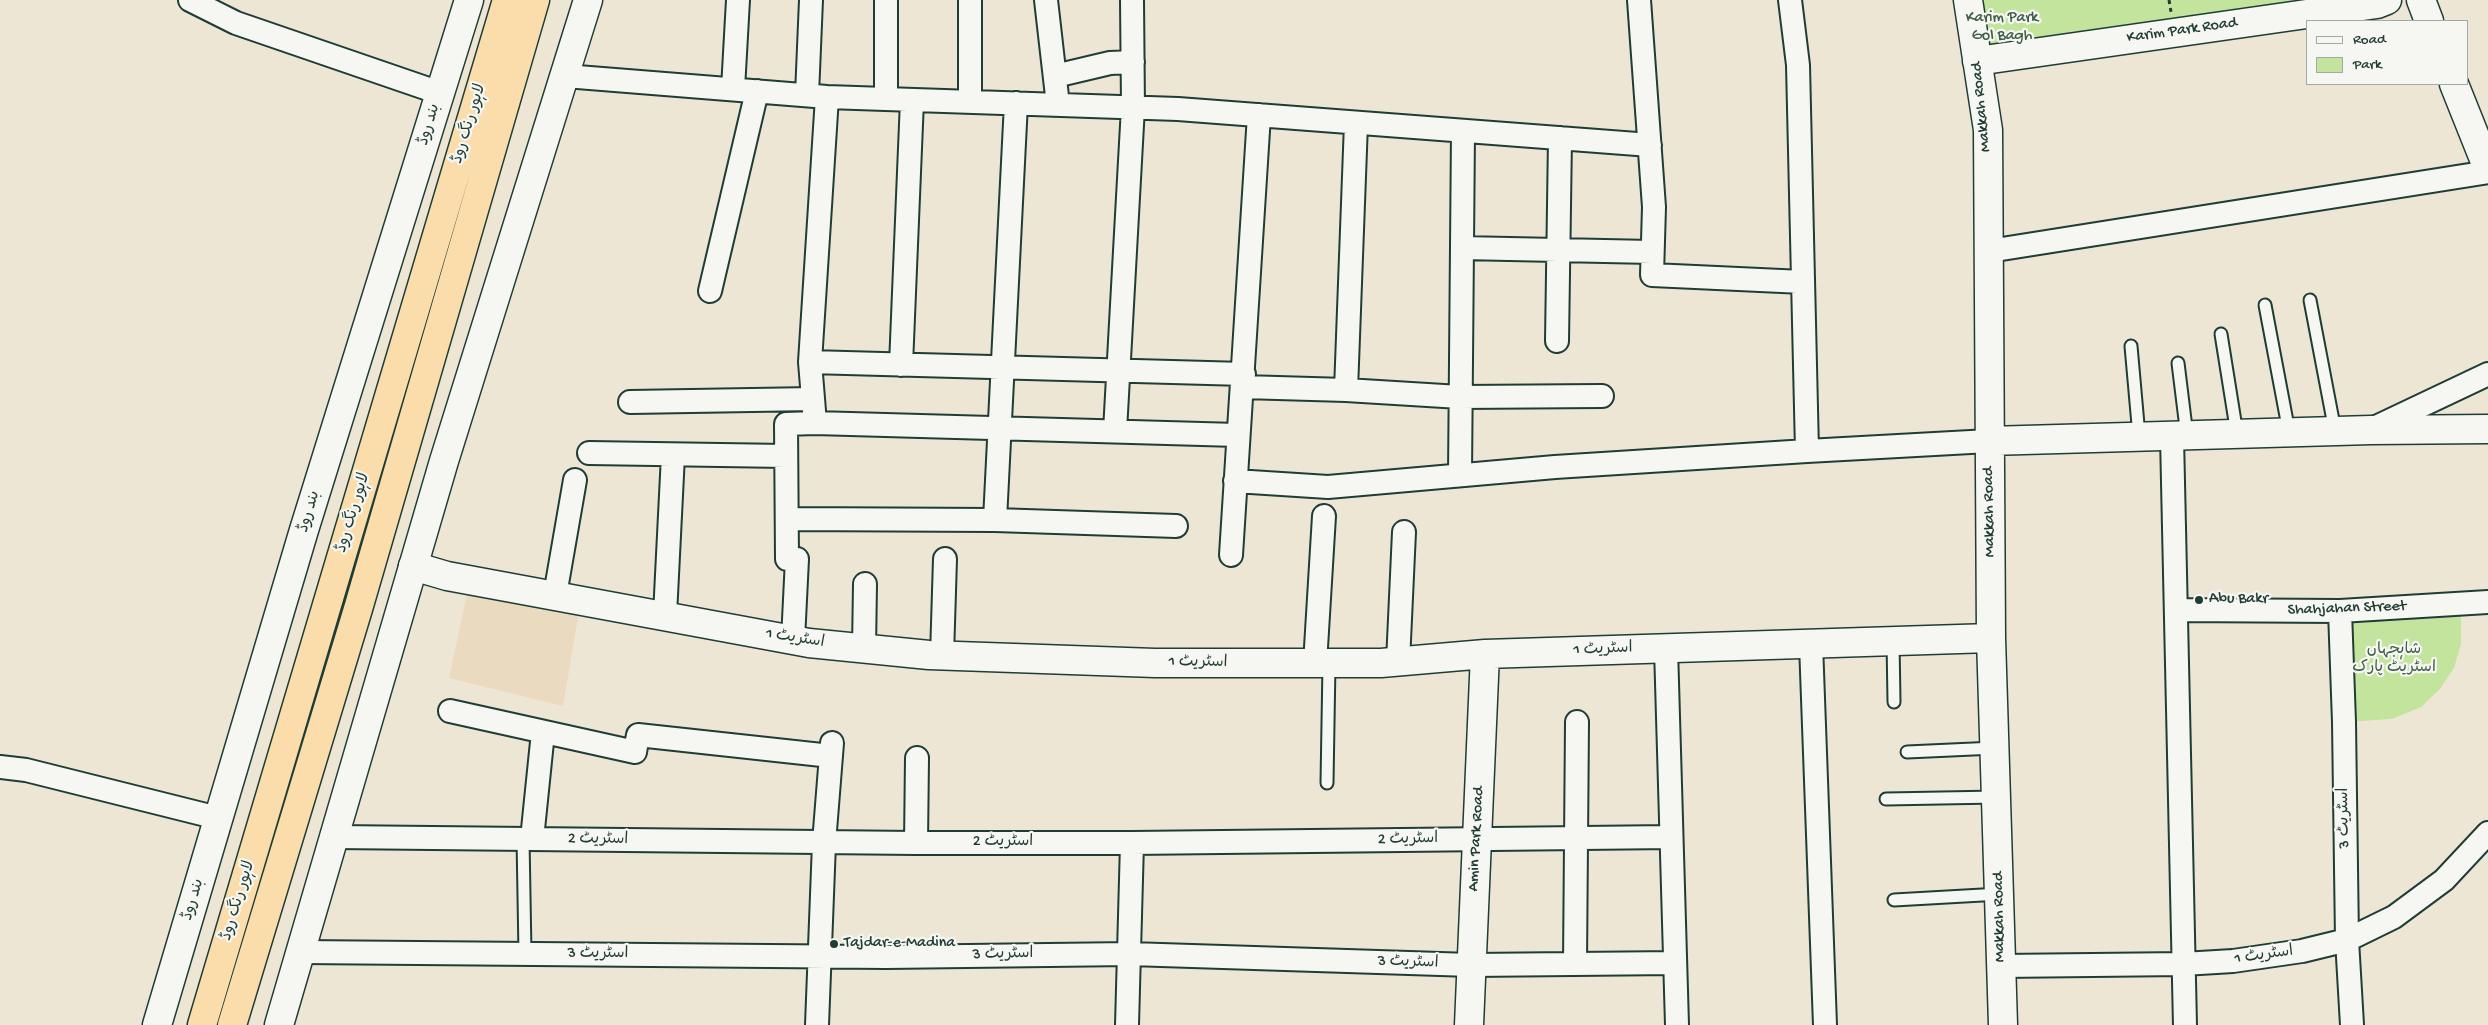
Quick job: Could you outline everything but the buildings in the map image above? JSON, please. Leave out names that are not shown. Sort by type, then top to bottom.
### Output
[{"type":"highway","name":"لاہور رنگ روڈ","points":[[202,1025],[507,0]]},
{"type":"highway","name":"لاہور رنگ روڈ","points":[[232,1025],[358,609],[535,0]]},
{"type":"street","points":[[190,0],[236,23],[440,93]]},
{"type":"street","name":"بند روڈ","points":[[157,1025],[304,530],[469,0]]},
{"type":"street","points":[[279,1025],[444,461],[588,0]]},
{"type":"street","points":[[733,89],[738,0]]},
{"type":"street","points":[[811,0],[817,96],[810,362],[815,423]]},
{"type":"street","points":[[886,0],[886,99]]},
{"type":"street","points":[[970,0],[970,102]]},
{"type":"street","points":[[1046,0],[1058,104]]},
{"type":"street","points":[[1115,431],[1133,107],[1132,0]]},
{"type":"street","points":[[1639,0],[1654,207],[1652,274],[1803,282]]},
{"type":"street","points":[[1790,0],[1798,65],[1807,451]]},
{"type":"street","name":"Makkah Road","points":[[1968,0],[1988,130],[1991,638],[2003,1025]]},
{"type":"street","name":"Karim Park Road","points":[[1977,61],[2377,4],[2387,0]]},
{"type":"street","points":[[2420,0],[2429,20]]},
{"type":"street","points":[[1055,76],[1110,63],[1133,62]]},
{"type":"street","points":[[565,76],[817,96],[1133,107],[1259,115],[1650,145]]},
{"type":"street","points":[[1989,251],[2488,171],[2454,85]]},
{"type":"street","points":[[710,291],[757,91]]},
{"type":"street","points":[[901,365],[912,100]]},
{"type":"street","points":[[995,520],[1016,103]]},
{"type":"street","points":[[1231,555],[1238,435],[1244,380],[1259,115]]},
{"type":"street","points":[[1346,390],[1356,123]]},
{"type":"street","points":[[1460,475],[1463,131]]},
{"type":"street","points":[[1557,341],[1560,138]]},
{"type":"street","points":[[1462,248],[1652,252]]},
{"type":"street","points":[[810,362],[1118,370],[1346,390],[1460,397],[1602,396]]},
{"type":"street","points":[[2371,430],[2488,374]]},
{"type":"street","points":[[630,402],[813,399]]},
{"type":"street","points":[[793,640],[796,560],[787,559],[786,424],[815,423],[1238,435]]},
{"type":"street","points":[[1235,480],[1328,487],[1460,475],[1807,451],[1989,441],[2371,430],[2488,429]]},
{"type":"street","points":[[2179,436],[2176,610],[2185,1025]]},
{"type":"street","points":[[589,453],[786,456]]},
{"type":"street","points":[[665,615],[673,455]]},
{"type":"street","points":[[554,596],[575,480]]},
{"type":"street","points":[[1322,664],[1324,516]]},
{"type":"street","points":[[787,519],[995,520],[1176,526]]},
{"type":"street","points":[[1398,662],[1404,532]]},
{"type":"street","points":[[942,656],[944,559]]},
{"type":"street","name":"اسٹریٹ 1","points":[[413,566],[447,576],[793,640],[942,656],[1155,663],[1322,664],[1398,662],[1485,654],[1991,638]]},
{"type":"street","points":[[864,649],[865,584]]},
{"type":"street","name":"Shahjahan Street","points":[[2176,610],[2340,611],[2488,602]]},
{"type":"street","name":"اسٹریٹ 3","points":[[2340,611],[2344,722],[2347,940],[2352,1025]]},
{"type":"street","points":[[1811,644],[1825,1025]]},
{"type":"street","points":[[1666,648],[1677,1025]]},
{"type":"street","name":"Amin Park Road","points":[[1468,1025],[1485,654]]},
{"type":"street","points":[[450,711],[635,752],[638,735],[831,749],[824,842],[817,1025]]},
{"type":"street","points":[[1575,964],[1578,838],[1577,722]]},
{"type":"street","points":[[528,839],[543,732]]},
{"type":"street","points":[[916,844],[917,758]]},
{"type":"street","points":[[0,768],[26,770],[218,818]]},
{"type":"street","name":"اسٹریٹ 1","points":[[2001,966],[2184,964],[2233,961],[2302,951],[2347,940],[2394,917],[2444,880],[2488,833]]},
{"type":"street","name":"اسٹریٹ 2","points":[[335,837],[916,844],[1132,844],[1671,837]]},
{"type":"street","points":[[1127,1025],[1132,844]]},
{"type":"street","name":"اسٹریٹ 3","points":[[300,952],[819,957],[1130,954],[1471,965],[1675,963]]},
{"type":"lane","points":[[2310,300],[2335,431]]},
{"type":"lane","points":[[2265,305],[2289,432]]},
{"type":"lane","points":[[2221,334],[2237,434]]},
{"type":"lane","points":[[2131,346],[2139,437]]},
{"type":"lane","points":[[2178,363],[2179,436]]},
{"type":"lane","points":[[1893,641],[1894,702]]},
{"type":"lane","points":[[1322,664],[1327,783]]},
{"type":"lane","points":[[1907,752],[1995,748]]},
{"type":"lane","points":[[1886,799],[1996,797]]},
{"type":"lane","points":[[524,954],[528,839]]},
{"type":"lane","points":[[1894,900],[2000,894]]},
{"type":"shaded area","points":[[470,580],[581,600],[563,706],[449,678]]},
{"type":"green space","name":"Karim Park Gol Bagh","points":[[1968,0],[2387,0],[1977,61]]},
{"type":"green space","name":"شاہجہاں اسٹریٹ پارک","points":[[2461,603],[2461,644],[2454,668],[2439,690],[2421,707],[2392,719],[2344,722],[2340,611]]},
{"type":"place","name":"Abu Bakr","points":[[2199,600]]},
{"type":"place","name":"Tajdar-e-Madina","points":[[834,944]]}]
